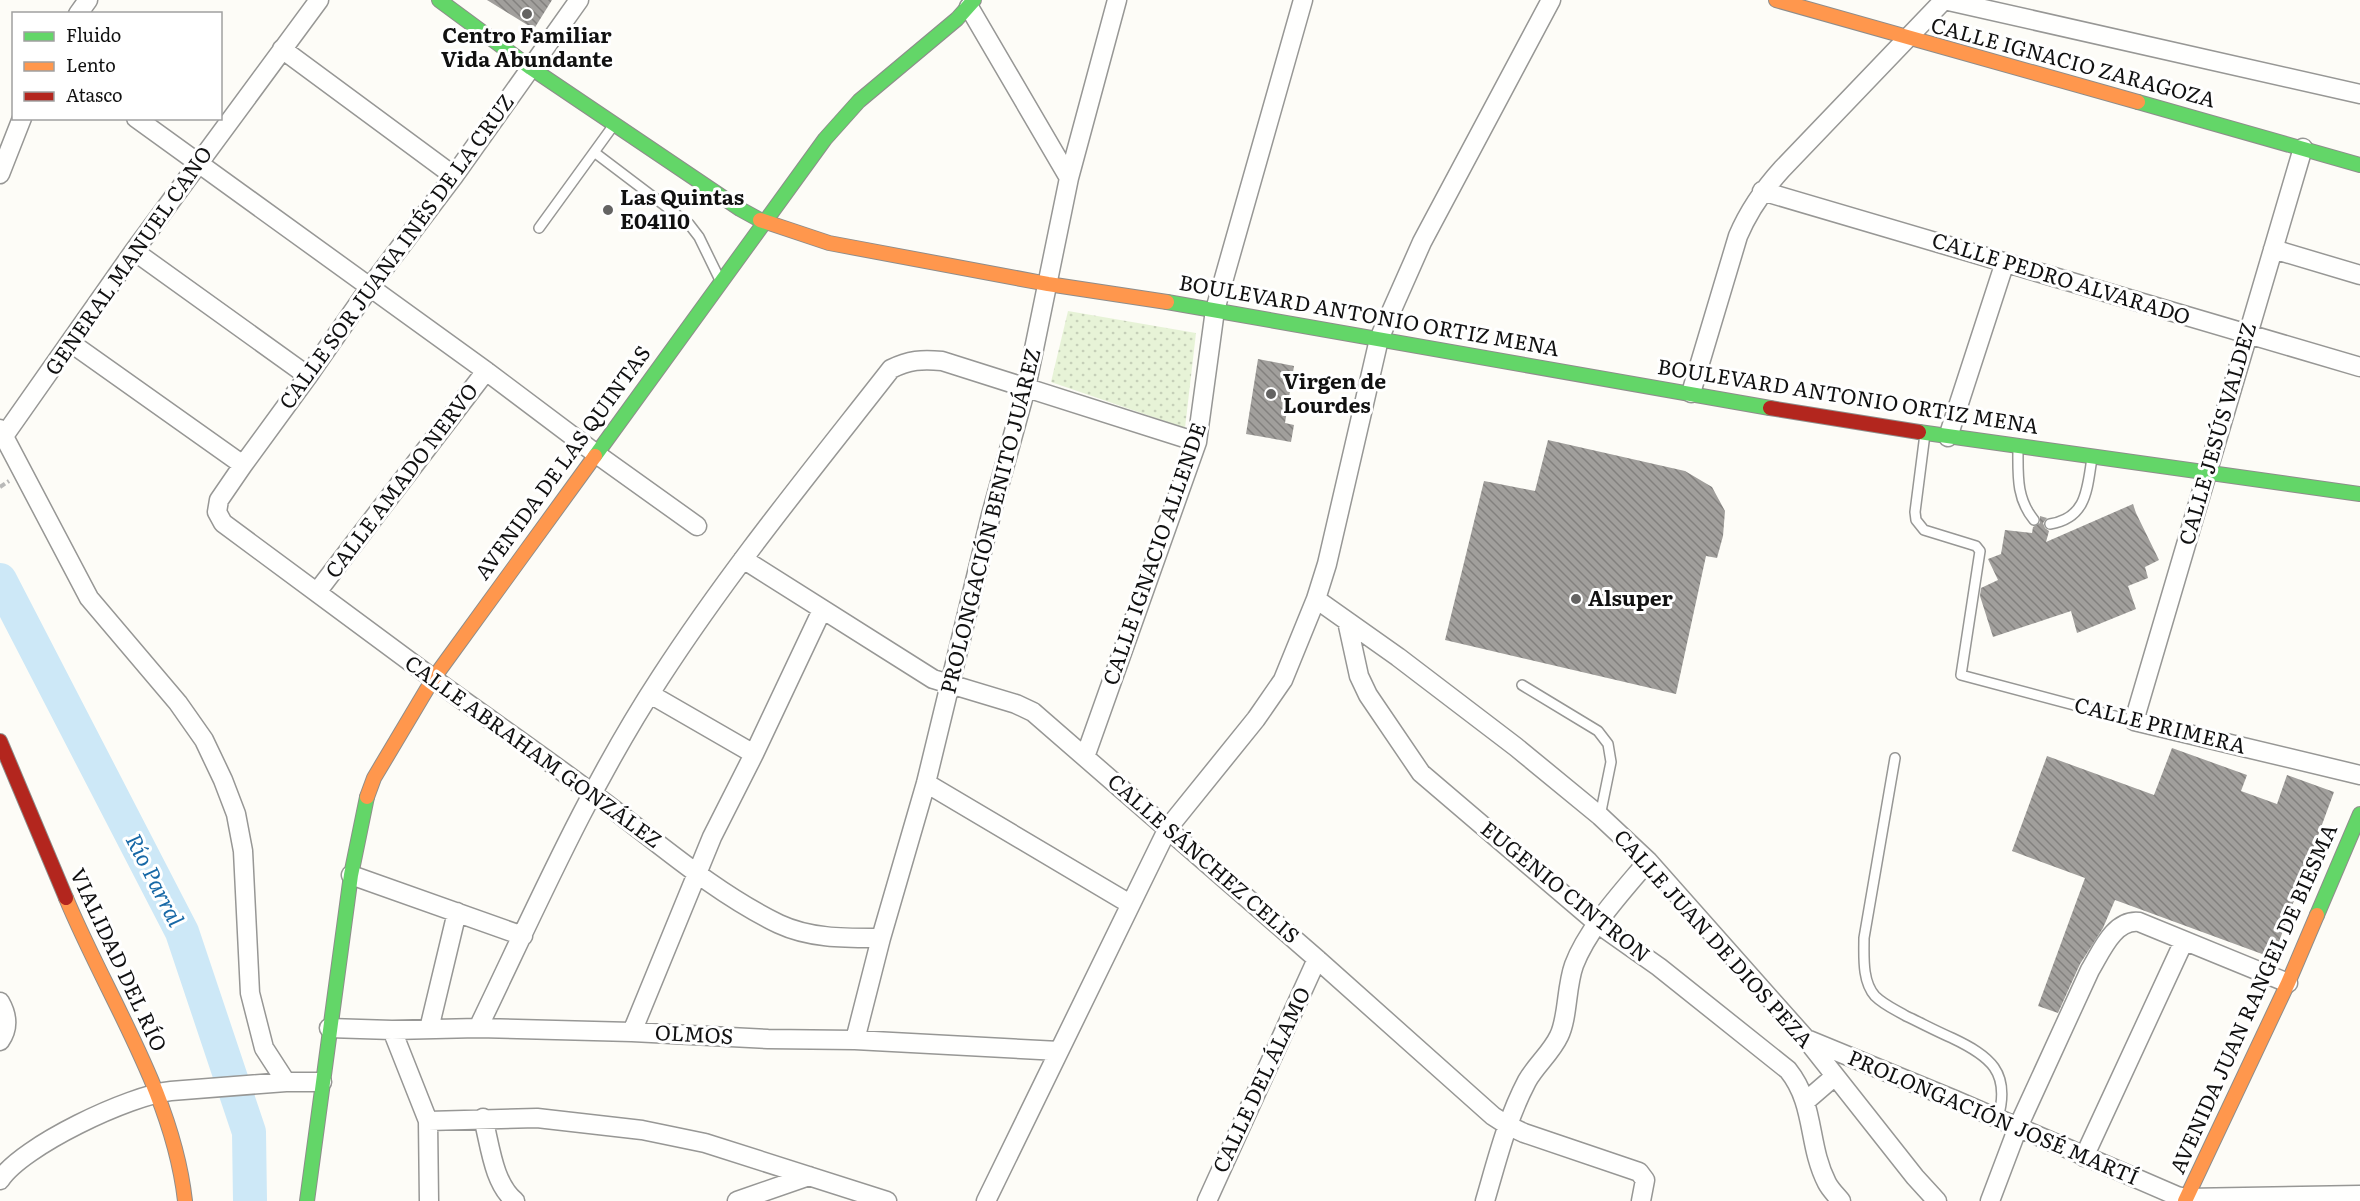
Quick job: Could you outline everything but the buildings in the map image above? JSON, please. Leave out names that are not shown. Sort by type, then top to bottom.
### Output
[{"type":"main road","name":"BOULEVARD ANTONIO ORTIZ MENA","points":[[439,0],[531,68],[740,209],[766,223],[829,243],[1048,284],[1215,310],[1925,434],[2360,494]]},
{"type":"main road","name":"CALLE IGNACIO ZARAGOZA","points":[[1776,0],[2360,165]]},
{"type":"main road","name":"AVENIDA DE LAS QUINTAS","points":[[307,1201],[351,876],[366,800],[375,778],[433,679],[825,139],[858,101],[957,19],[971,3]]},
{"type":"main road","name":"VIALIDAD DEL RÍO","points":[[0,741],[69,906],[164,1092],[181,1166],[185,1201]]},
{"type":"main road","name":"AVENIDA JUAN RANGEL DE BIESMA","points":[[2186,1199],[2288,983],[2360,814]]},
{"type":"street","name":"GENERAL MANUEL CANO","points":[[2,433],[71,343],[134,251],[319,0]]},
{"type":"street","name":"CALLE SOR JUANA INÉS DE LA CRUZ","points":[[217,506],[243,465],[370,287],[454,176],[579,0]]},
{"type":"street","name":"PROLONGACIÓN BENITO JUÁREZ","points":[[855,1040],[881,938],[926,783],[991,515],[1026,388],[1069,178],[1117,0]]},
{"type":"street","name":"CALLE IGNACIO ALLENDE","points":[[1085,757],[1197,442],[1215,310],[1303,0]]},
{"type":"street","points":[[986,1201],[1167,828],[1272,698],[1292,660],[1327,564],[1379,339],[1422,242],[1551,0]]},
{"type":"street","points":[[1691,393],[1738,236],[1748,213],[1762,191],[1944,0],[2360,94]]},
{"type":"street","points":[[971,3],[1069,178]]},
{"type":"street","points":[[282,49],[454,176]]},
{"type":"street","points":[[0,174],[21,120]]},
{"type":"street","points":[[139,120],[698,526]]},
{"type":"street","name":"CALLE JESÚS VALDEZ","points":[[2134,721],[2303,148]]},
{"type":"street","name":"CALLE PEDRO ALVARADO","points":[[1762,191],[2360,367]]},
{"type":"street","points":[[2273,249],[2360,275]]},
{"type":"street","points":[[134,251],[308,376]]},
{"type":"street","points":[[1948,437],[2005,262]]},
{"type":"street","points":[[71,343],[243,465]]},
{"type":"street","points":[[478,1028],[593,794],[650,694],[743,559],[891,369],[907,361],[921,359],[942,361],[1197,442]]},
{"type":"street","name":"CALLE AMADO NERVO","points":[[317,592],[486,371]]},
{"type":"street","points":[[2,433],[88,598],[178,703],[204,740],[223,780],[236,814],[243,851],[250,993],[264,1048],[282,1082]]},
{"type":"street","name":"CALLE ABRAHAM GONZÁLEZ","points":[[217,506],[217,512],[223,523],[697,873],[754,910],[789,927],[830,937],[881,938]]},
{"type":"street","name":"CALLE SÁNCHEZ CELIS","points":[[743,559],[913,668],[951,685],[1016,704],[1033,712],[1317,959],[1493,1116],[1507,1125],[1639,1172],[1645,1179],[1641,1201]]},
{"type":"street","name":"CALLE JUAN DE DIOS PEZA","points":[[1316,599],[1516,747],[1600,816],[1648,861],[1806,1039],[1915,1177],[1937,1201]]},
{"type":"street","points":[[632,1032],[712,837],[822,610]]},
{"type":"street","name":"EUGENIO CINTRON","points":[[1347,621],[1356,666],[1368,696],[1421,773],[1598,924],[1659,967],[1788,1070],[1806,1101],[1817,1157],[1827,1184],[1841,1201]]},
{"type":"street","points":[[650,694],[754,754]]},
{"type":"street","name":"CALLE PRIMERA","points":[[2134,721],[2360,775]]},
{"type":"street","points":[[926,783],[1130,904]]},
{"type":"street","points":[[1485,1201],[1507,1125],[1529,1077],[1559,1036],[1574,966],[1598,924],[1648,861]]},
{"type":"street","points":[[351,876],[523,936]]},
{"type":"street","points":[[429,1029],[458,912]]},
{"type":"street","points":[[1990,1201],[2018,1127],[2090,970],[2115,932],[2127,923],[2135,922],[2288,983]]},
{"type":"street","points":[[2084,1157],[2184,941]]},
{"type":"street","name":"CALLE DEL ÁLAMO","points":[[1207,1201],[1317,959]]},
{"type":"street","points":[[0,1002],[7,1019],[0,1041]]},
{"type":"street","name":"OLMOS","points":[[329,1028],[392,1030],[478,1028],[632,1032],[768,1039],[855,1040],[1059,1051]]},
{"type":"street","points":[[392,1030],[428,1121],[429,1201]]},
{"type":"street","name":"PROLONGACIÓN JOSÉ MARTÍ","points":[[1806,1039],[2186,1199],[2360,1195]]},
{"type":"street","points":[[1806,1101],[1835,1076]]},
{"type":"street","points":[[0,1180],[17,1161],[71,1129],[130,1100],[164,1092],[282,1082],[322,1082]]},
{"type":"street","points":[[428,1121],[483,1118],[576,1121],[642,1130],[705,1143],[887,1201]]},
{"type":"street","points":[[483,1118],[499,1179],[505,1191],[514,1201]]},
{"type":"street","points":[[737,1201],[809,1176]]},
{"type":"lane","points":[[539,228],[614,124]]},
{"type":"lane","points":[[594,152],[689,224],[699,237],[721,283]]},
{"type":"lane","name":"CALLE PRIMERA","points":[[1925,434],[1915,512],[1916,520],[1924,530],[1976,546],[1980,551],[1961,675],[2134,721]]},
{"type":"lane","points":[[2018,447],[2019,495],[2025,509],[2034,520]]},
{"type":"lane","points":[[2050,524],[2071,518],[2082,504],[2092,458]]},
{"type":"lane","points":[[1522,685],[1598,731],[1608,744],[1611,762],[1600,816]]},
{"type":"lane","points":[[1895,758],[1864,938],[1864,963],[1868,981],[1874,995],[1888,1006],[1987,1057],[2000,1078],[2002,1096],[1998,1118]]},
{"type":"green space","points":[[1068,311],[1196,333],[1185,428],[1051,382]]},
{"type":"waterway","name":"Río Parral","points":[[0,580],[182,932],[249,1132],[250,1201]]},
{"type":"traffic: fast","points":[[439,0],[531,68],[740,209],[760,220]]},
{"type":"traffic: fast","points":[[595,456],[825,139],[859,101],[957,19],[974,0]]},
{"type":"traffic: fast","points":[[2138,102],[2360,165]]},
{"type":"traffic: fast","points":[[1167,302],[1770,408]]},
{"type":"traffic: fast","points":[[1919,432],[2360,494]]},
{"type":"traffic: fast","points":[[307,1201],[351,875],[367,797]]},
{"type":"traffic: fast","points":[[2317,915],[2360,814]]},
{"type":"traffic: slow","points":[[1776,0],[2138,102]]},
{"type":"traffic: slow","points":[[760,220],[829,243],[1048,284],[1167,302]]},
{"type":"traffic: slow","points":[[367,797],[374,778],[433,679],[595,456]]},
{"type":"traffic: slow","points":[[66,898],[153,1084],[178,1161],[185,1201]]},
{"type":"traffic: slow","points":[[2185,1201],[2288,983],[2317,915]]},
{"type":"traffic: jam","points":[[1770,408],[1919,432]]},
{"type":"traffic: jam","points":[[0,741],[66,898]]},
{"type":"place","name":"Centro Familiar Vida Abundante","points":[[527,14]]},
{"type":"place","name":"Las Quintas E04110","points":[[608,210]]},
{"type":"place","name":"Virgen de Lourdes","points":[[1271,394]]},
{"type":"place","name":"Alsuper","points":[[1576,599]]}]
